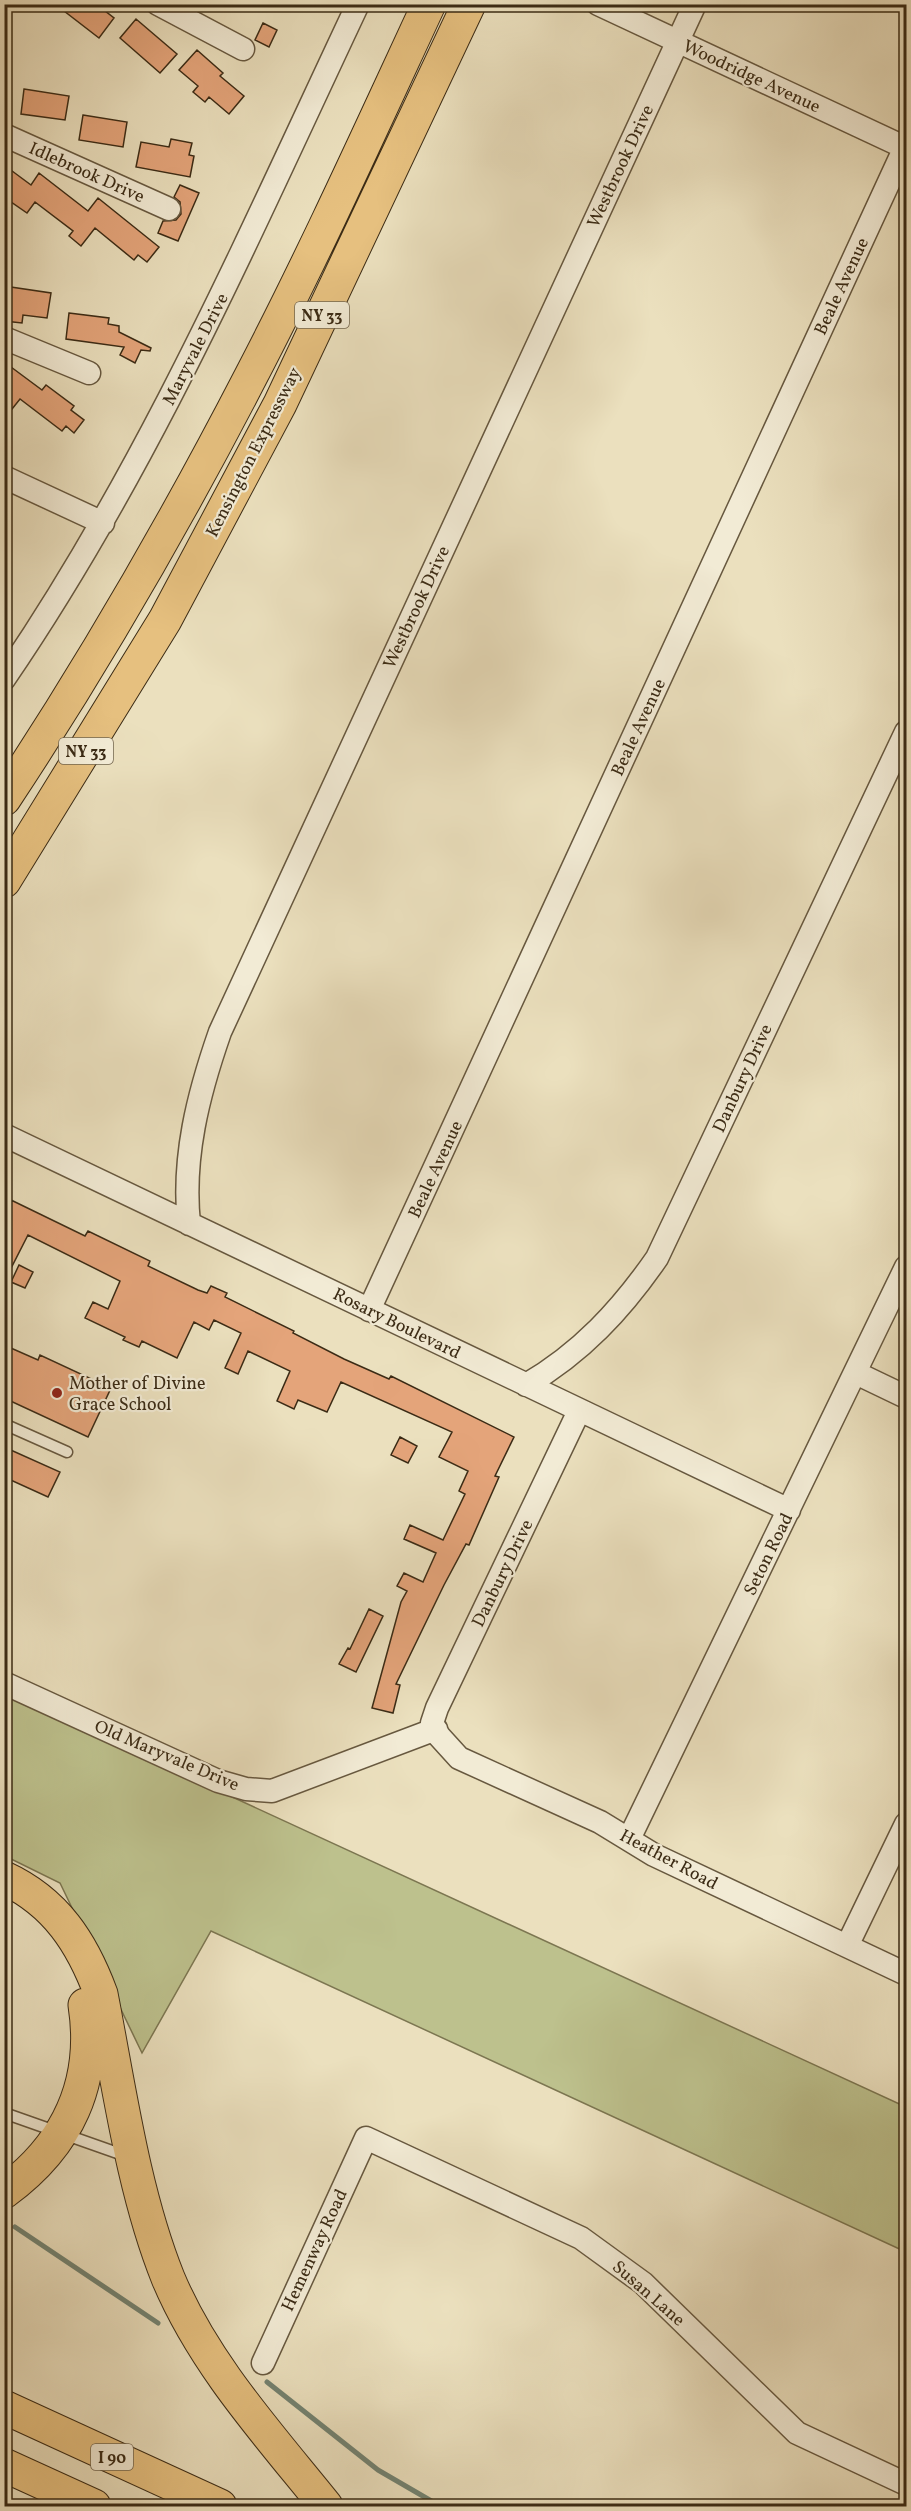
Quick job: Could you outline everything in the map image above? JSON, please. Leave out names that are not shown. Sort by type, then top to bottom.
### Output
[{"type":"highway","name":"Kensington Expressway","points":[[4,881],[165,620],[280,404],[469,4]]},
{"type":"highway","name":"Kensington Expressway","points":[[4,799],[105,637],[209,457],[291,296],[428,5]]},
{"type":"highway","points":[[4,1878],[35,1895],[58,1915],[90,1962],[101,1994],[150,2227],[169,2280],[231,2389],[326,2506]]},
{"type":"highway","points":[[4,1893],[34,1913],[50,1930],[75,1970],[84,1995],[89,2028],[89,2058],[81,2090],[62,2133],[44,2156],[4,2192]]},
{"type":"highway","name":"I 90","points":[[4,2407],[220,2506]]},
{"type":"highway","points":[[4,2465],[94,2506]]},
{"type":"street","points":[[158,4],[243,49]]},
{"type":"street","name":"Maryvale Drive","points":[[4,679],[62,593],[103,523],[198,347],[358,4]]},
{"type":"street","name":"Woodridge Avenue","points":[[598,4],[906,147]]},
{"type":"street","name":"Westbrook Drive","points":[[189,1224],[187,1185],[193,1124],[220,1032],[695,4]]},
{"type":"street","name":"Idlebrook Drive","points":[[4,135],[169,209]]},
{"type":"street","name":"Beale Avenue","points":[[369,1310],[906,147]]},
{"type":"street","points":[[4,338],[89,373]]},
{"type":"street","points":[[4,477],[103,523]]},
{"type":"street","name":"Danbury Drive","points":[[526,1385],[580,1349],[614,1313],[657,1258],[906,732]]},
{"type":"street","name":"Rosary Boulevard","points":[[4,1135],[789,1510]]},
{"type":"street","name":"Seton Road","points":[[629,1839],[906,1267]]},
{"type":"street","points":[[856,1373],[906,1397]]},
{"type":"street","name":"Danbury Drive","points":[[437,1732],[432,1723],[437,1708],[579,1411]]},
{"type":"street","name":"Old Maryvale Drive","points":[[4,1683],[219,1780],[246,1789],[272,1791],[437,1732]]},
{"type":"street","name":"Heather Road","points":[[437,1732],[459,1758],[600,1822],[654,1855],[906,1974]]},
{"type":"street","points":[[847,1946],[906,1824]]},
{"type":"street","name":"Hemenway Road","points":[[263,2363],[366,2138]]},
{"type":"street","name":"Susan Lane","points":[[366,2138],[581,2238],[643,2283],[797,2433],[906,2484]]},
{"type":"lane","points":[[4,1424],[67,1452]]},
{"type":"lane","points":[[4,2113],[135,2159]]},
{"type":"green space","points":[[4,1692],[906,2107],[906,2252],[211,1931],[142,2053],[60,1883],[5,1856]]},
{"type":"building","points":[[55,4],[96,4],[114,18],[99,38]]},
{"type":"building","points":[[136,19],[177,54],[160,73],[120,38]]},
{"type":"building","points":[[263,23],[277,30],[269,47],[255,40]]},
{"type":"building","points":[[197,50],[223,73],[220,76],[244,96],[229,114],[209,97],[205,102],[193,92],[198,86],[179,70]]},
{"type":"building","points":[[24,89],[69,96],[65,120],[21,114]]},
{"type":"building","points":[[83,115],[127,122],[123,147],[79,140]]},
{"type":"building","points":[[171,139],[192,143],[189,155],[194,156],[190,177],[136,167],[141,142],[169,147]]},
{"type":"building","points":[[4,165],[31,185],[39,173],[88,211],[98,198],[159,247],[147,262],[138,255],[134,260],[95,228],[81,246],[69,236],[73,231],[35,202],[27,213],[4,197]]},
{"type":"building","points":[[180,185],[199,193],[178,241],[158,233],[163,221],[176,220],[181,214],[180,202],[174,197]]},
{"type":"building","points":[[4,286],[51,293],[47,318],[23,315],[22,323],[4,321]]},
{"type":"building","points":[[69,313],[109,318],[108,324],[119,326],[119,332],[151,348],[150,351],[141,350],[135,363],[120,355],[124,347],[66,339]]},
{"type":"building","points":[[11,367],[42,390],[46,385],[74,406],[71,410],[84,420],[74,433],[66,426],[62,431],[20,399],[4,419],[4,375]]},
{"type":"building","points":[[11,1200],[85,1236],[88,1231],[150,1261],[148,1266],[198,1290],[207,1293],[211,1286],[227,1293],[225,1297],[344,1359],[389,1379],[391,1376],[514,1437],[495,1476],[499,1477],[469,1545],[466,1544],[444,1585],[396,1684],[400,1685],[393,1713],[372,1708],[401,1602],[407,1591],[397,1586],[404,1573],[423,1582],[436,1553],[404,1539],[410,1525],[443,1540],[465,1494],[459,1491],[468,1471],[439,1457],[452,1432],[341,1382],[327,1412],[298,1400],[294,1409],[277,1401],[290,1371],[248,1351],[238,1374],[225,1368],[241,1333],[214,1320],[209,1330],[194,1322],[177,1358],[142,1341],[139,1347],[123,1340],[125,1337],[85,1318],[93,1302],[108,1309],[120,1281],[28,1235],[4,1282],[4,1214]]},
{"type":"building","points":[[19,1265],[33,1272],[25,1288],[11,1282]]},
{"type":"building","name":"Mother of Divine Grace School","points":[[4,1345],[38,1360],[40,1355],[111,1388],[88,1437],[4,1398]]},
{"type":"building","points":[[400,1437],[417,1446],[408,1463],[391,1455]]},
{"type":"building","points":[[4,1447],[60,1472],[48,1497],[4,1477]]},
{"type":"building","points":[[369,1609],[383,1616],[356,1672],[339,1664],[348,1648],[350,1649]]},
{"type":"waterway","points":[[15,2227],[158,2323]]},
{"type":"waterway","points":[[267,2382],[378,2470],[440,2506]]},
{"type":"place","name":"Mother of Divine Grace School","points":[[57,1393]]}]
